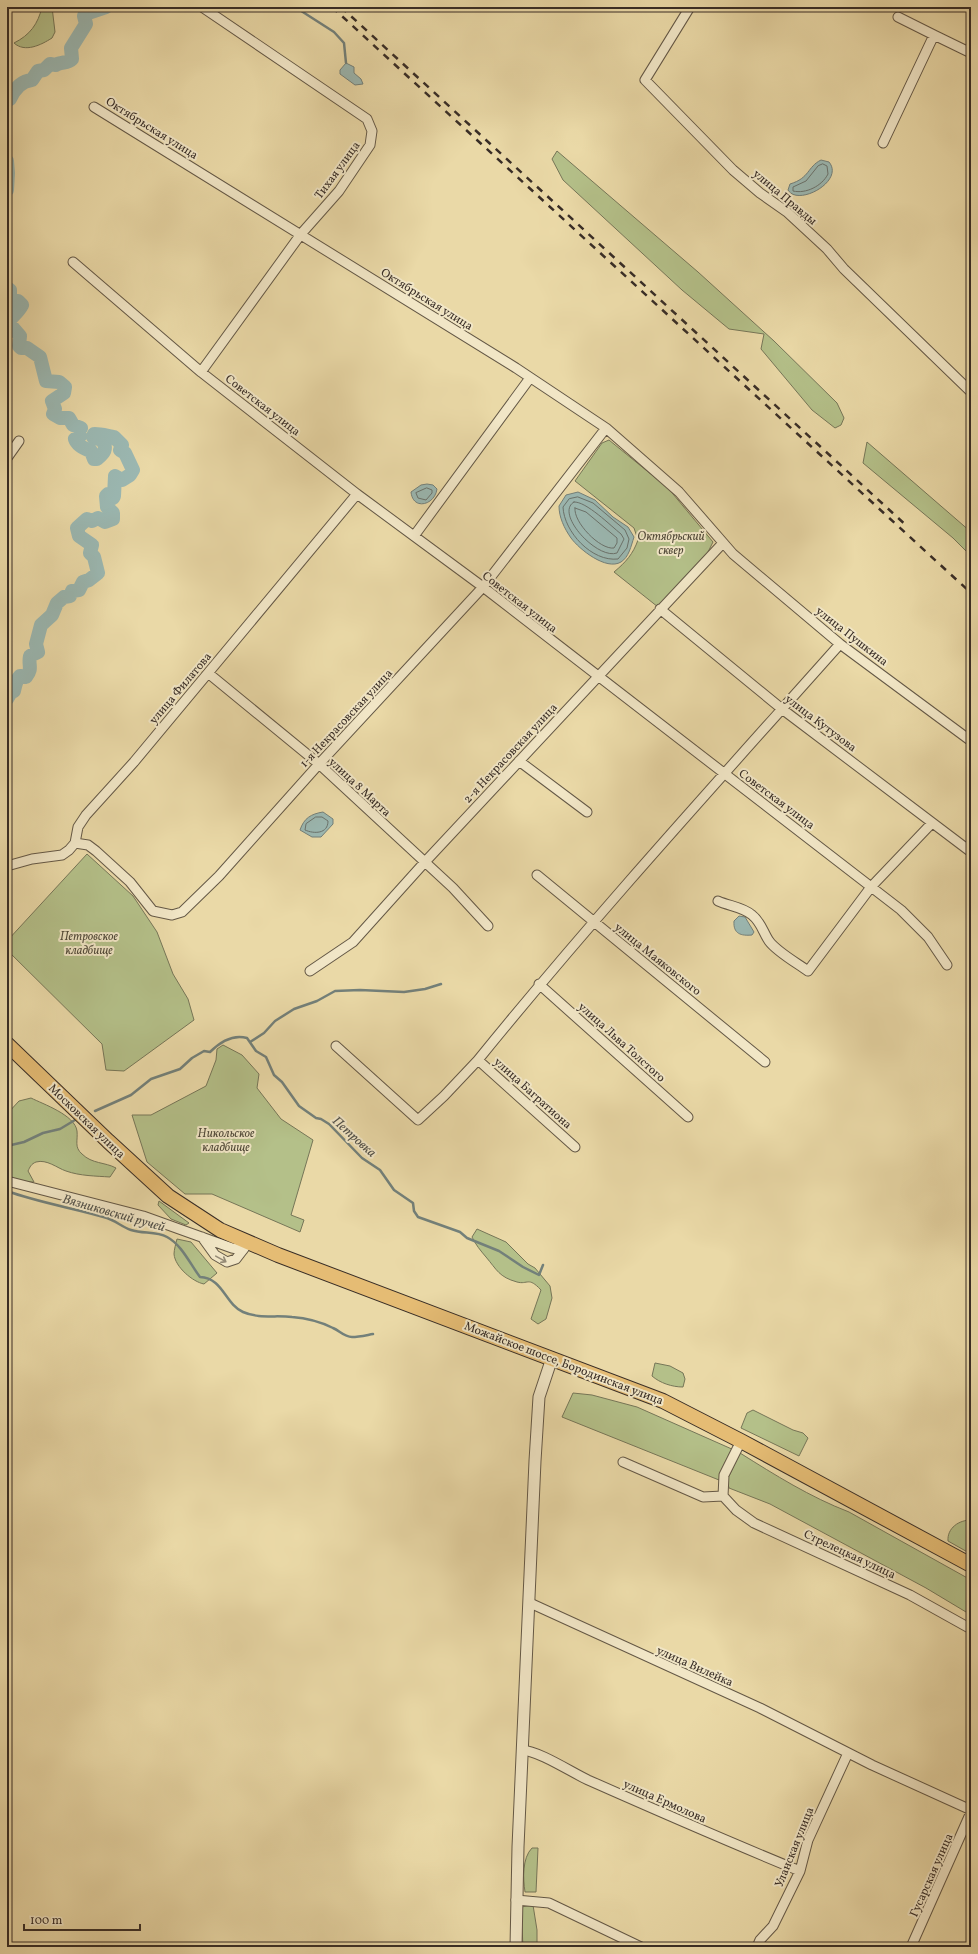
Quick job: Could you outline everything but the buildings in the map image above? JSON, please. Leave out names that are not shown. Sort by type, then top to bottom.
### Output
[{"type":"main road","name":"Московская улица","points":[[7,1044],[118,1151],[168,1196]]},
{"type":"main road","name":"Можайское шоссе, Бородинская улица","points":[[168,1196],[246,1246],[552,1358],[663,1401],[971,1564]]},
{"type":"street","name":"улица Правды","points":[[690,7],[645,80],[733,170],[760,193],[787,212],[971,392]]},
{"type":"street","name":"Тихая улица","points":[[201,372],[301,234],[339,191],[370,145],[372,131],[367,119],[202,8]]},
{"type":"street","points":[[898,17],[971,53]]},
{"type":"street","points":[[883,142],[934,35]]},
{"type":"street","name":"Октябрьская улица","points":[[94,107],[301,234],[530,378],[606,428],[679,492],[722,544]]},
{"type":"street","name":"Советская улица","points":[[73,262],[201,372],[357,494],[483,587],[901,910],[928,937],[947,965]]},
{"type":"street","points":[[414,536],[530,378]]},
{"type":"street","name":"1-я Некрасовская улица","points":[[75,843],[88,845],[96,851],[130,882],[152,910],[162,914],[172,915],[182,912],[219,876],[319,764],[483,587],[606,428]]},
{"type":"street","points":[[7,458],[19,441]]},
{"type":"street","name":"улица Филатова","points":[[75,843],[78,827],[86,814],[134,762],[357,494]]},
{"type":"street","name":"2-я Некрасовская улица","points":[[310,971],[354,942],[424,863],[597,676],[722,544]]},
{"type":"street","name":"улица Пушкина","points":[[722,544],[840,644],[971,741]]},
{"type":"street","name":"улица Кутузова","points":[[660,609],[782,709],[971,852]]},
{"type":"street","points":[[478,1060],[539,984],[593,921],[840,644]]},
{"type":"street","name":"улица 8 Марта","points":[[208,673],[319,764],[424,863],[453,888],[488,926]]},
{"type":"street","points":[[519,761],[587,812]]},
{"type":"street","points":[[718,901],[741,909],[753,916],[759,921],[769,941],[808,971],[872,887],[932,823]]},
{"type":"street","points":[[7,866],[32,859],[62,855],[75,843]]},
{"type":"street","name":"улица Маяковского","points":[[537,875],[765,1062]]},
{"type":"street","name":"улица Льва Толстого","points":[[539,984],[688,1117]]},
{"type":"street","name":"улица Багратиона","points":[[336,1046],[418,1120],[444,1096],[478,1060],[575,1147]]},
{"type":"street","points":[[7,1181],[143,1216],[232,1248],[246,1246]]},
{"type":"street","points":[[202,1237],[215,1255],[223,1261],[233,1261],[246,1246]]},
{"type":"street","points":[[516,1947],[516,1900],[522,1750],[538,1408],[541,1391],[552,1358]]},
{"type":"street","points":[[623,1462],[703,1497],[723,1496],[724,1475],[741,1441]]},
{"type":"street","name":"Стрелецкая улица","points":[[723,1496],[736,1510],[754,1523],[910,1595],[971,1629]]},
{"type":"street","name":"улица Вилейка","points":[[530,1603],[760,1708],[848,1753],[971,1811]]},
{"type":"street","name":"улица Ермолова","points":[[522,1750],[539,1756],[577,1775],[689,1825],[800,1871]]},
{"type":"street","name":"Уланская улица","points":[[757,1947],[760,1940],[773,1926],[800,1871],[808,1840],[848,1753]]},
{"type":"street","name":"Гусарская улица","points":[[911,1947],[971,1811]]},
{"type":"street","points":[[516,1900],[549,1903],[641,1947]]},
{"type":"green space","points":[[42,7],[52,7],[55,32],[52,38],[33,47],[28,48],[18,46],[14,43],[29,33],[36,24]]},
{"type":"green space","points":[[557,151],[698,272],[774,341],[837,403],[844,418],[841,425],[835,428],[812,410],[761,349],[764,334],[729,329],[682,290],[563,180],[552,159]]},
{"type":"green space","name":"Октябрьский сквер","points":[[609,440],[668,488],[713,542],[707,554],[658,607],[614,572],[629,558],[634,550],[638,540],[634,528],[575,481],[602,443]]},
{"type":"green space","points":[[867,442],[971,532],[971,556],[953,538],[863,463]]},
{"type":"green space","name":"Петровское кладбище","points":[[87,854],[133,896],[157,932],[173,974],[188,999],[194,1020],[124,1071],[106,1070],[102,1044],[7,950],[7,941]]},
{"type":"green space","name":"Никольское кладбище","points":[[223,1045],[242,1055],[259,1074],[257,1088],[281,1119],[313,1140],[291,1215],[304,1220],[300,1232],[212,1194],[185,1194],[147,1162],[132,1115],[151,1115],[206,1086],[216,1060],[217,1049]]},
{"type":"green space","points":[[31,1098],[58,1111],[71,1120],[77,1131],[78,1149],[90,1160],[116,1168],[110,1177],[77,1174],[40,1161],[33,1164],[28,1171],[34,1182],[7,1177],[7,1114],[19,1101]]},
{"type":"green space","points":[[159,1201],[189,1223],[186,1225],[171,1219],[158,1205]]},
{"type":"green space","points":[[477,1229],[506,1242],[528,1264],[535,1268],[550,1286],[552,1298],[546,1319],[538,1324],[531,1319],[541,1290],[531,1282],[521,1283],[506,1278],[502,1275],[475,1243],[472,1237]]},
{"type":"green space","points":[[177,1239],[191,1242],[217,1273],[204,1284],[185,1273],[175,1259],[174,1252]]},
{"type":"green space","points":[[655,1363],[670,1366],[683,1373],[685,1379],[683,1387],[666,1384],[652,1376]]},
{"type":"green space","points":[[573,1393],[592,1395],[637,1407],[734,1450],[719,1480],[562,1417]]},
{"type":"green space","points":[[753,1410],[793,1430],[803,1433],[808,1438],[799,1456],[741,1428],[747,1413]]},
{"type":"green space","points":[[740,1453],[820,1500],[849,1512],[971,1580],[971,1615],[926,1588],[770,1504],[729,1488],[727,1480]]},
{"type":"green space","points":[[971,1520],[971,1554],[948,1541],[948,1536],[949,1532],[958,1523]]},
{"type":"green space","points":[[532,1848],[538,1848],[536,1892],[525,1892],[525,1863],[526,1857]]},
{"type":"green space","points":[[533,1905],[537,1930],[537,1947],[523,1947],[521,1907]]},
{"type":"water","points":[[346,63],[354,67],[354,73],[361,79],[363,84],[355,85],[340,74],[340,70]]},
{"type":"water","points":[[821,160],[829,162],[832,169],[831,177],[826,184],[810,194],[793,194],[788,190],[790,184],[805,176],[816,163]]},
{"type":"water","points":[[421,485],[433,485],[437,489],[435,495],[428,502],[420,504],[413,498],[411,492]]},
{"type":"water","points":[[578,492],[595,500],[613,517],[628,527],[634,537],[628,554],[621,562],[608,564],[593,558],[580,548],[568,534],[561,518],[559,506],[566,495]]},
{"type":"water","points":[[323,812],[333,819],[333,824],[321,837],[312,837],[300,830],[308,817]]},
{"type":"water","points":[[739,916],[745,917],[754,932],[752,935],[744,935],[736,931],[734,921]]},
{"type":"waterway","points":[[7,99],[10,99],[21,84],[32,80],[38,71],[44,70],[50,64],[56,65],[72,59],[71,48],[86,24],[85,14],[106,7]]},
{"type":"waterway","points":[[295,7],[334,32],[344,43],[346,63]]},
{"type":"waterway","points":[[7,161],[7,190]]},
{"type":"waterway","points":[[7,288],[10,290],[10,298],[18,301],[22,305],[8,322],[20,336],[19,346],[21,348],[27,348],[40,357],[46,381],[59,382],[65,387],[64,393],[52,401],[55,409],[53,414],[60,418],[69,418],[73,425],[81,428],[79,430],[80,436],[75,439],[79,445],[91,451],[94,459],[97,459],[103,453],[105,448],[102,440],[93,437],[94,434],[114,437],[122,445],[120,450],[125,453],[133,470],[130,475],[122,480],[115,476],[114,496],[113,498],[108,494],[106,496],[107,507],[113,513],[113,519],[105,522],[98,518],[92,521],[87,519],[77,528],[79,536],[92,545],[90,553],[94,557],[98,573],[89,580],[83,582],[79,590],[72,591],[70,596],[64,597],[57,603],[52,615],[41,625],[36,644],[38,652],[30,656],[30,669],[26,677],[20,676],[14,691],[11,692],[7,699]]},
{"type":"waterway","points":[[250,1042],[264,1033],[275,1021],[294,1009],[317,1001],[335,991],[360,990],[404,992],[425,989],[441,984]]},
{"type":"waterway","name":"Петровка","points":[[95,1111],[131,1095],[151,1079],[180,1069],[192,1058],[204,1051],[210,1052],[218,1045],[232,1038],[247,1038],[256,1051],[266,1057],[274,1075],[282,1082],[299,1106],[316,1118],[329,1124],[362,1158],[380,1170],[394,1190],[413,1203],[414,1211],[418,1217],[460,1232],[467,1238],[499,1251],[523,1267],[539,1275],[543,1265]]},
{"type":"waterway","name":"Петровка","points":[[7,1146],[24,1142],[43,1133],[60,1129],[75,1120]]},
{"type":"waterway","name":"Вязниковский ручей","points":[[7,1191],[32,1199],[107,1218],[131,1230],[158,1234],[167,1237],[177,1245],[200,1277],[208,1278],[219,1286],[232,1303],[243,1312],[255,1315],[286,1316],[308,1319],[335,1329],[349,1337],[373,1334]]},
{"type":"railway","points":[[332,7],[971,593]]},
{"type":"railway","points":[[341,7],[908,527]]}]
